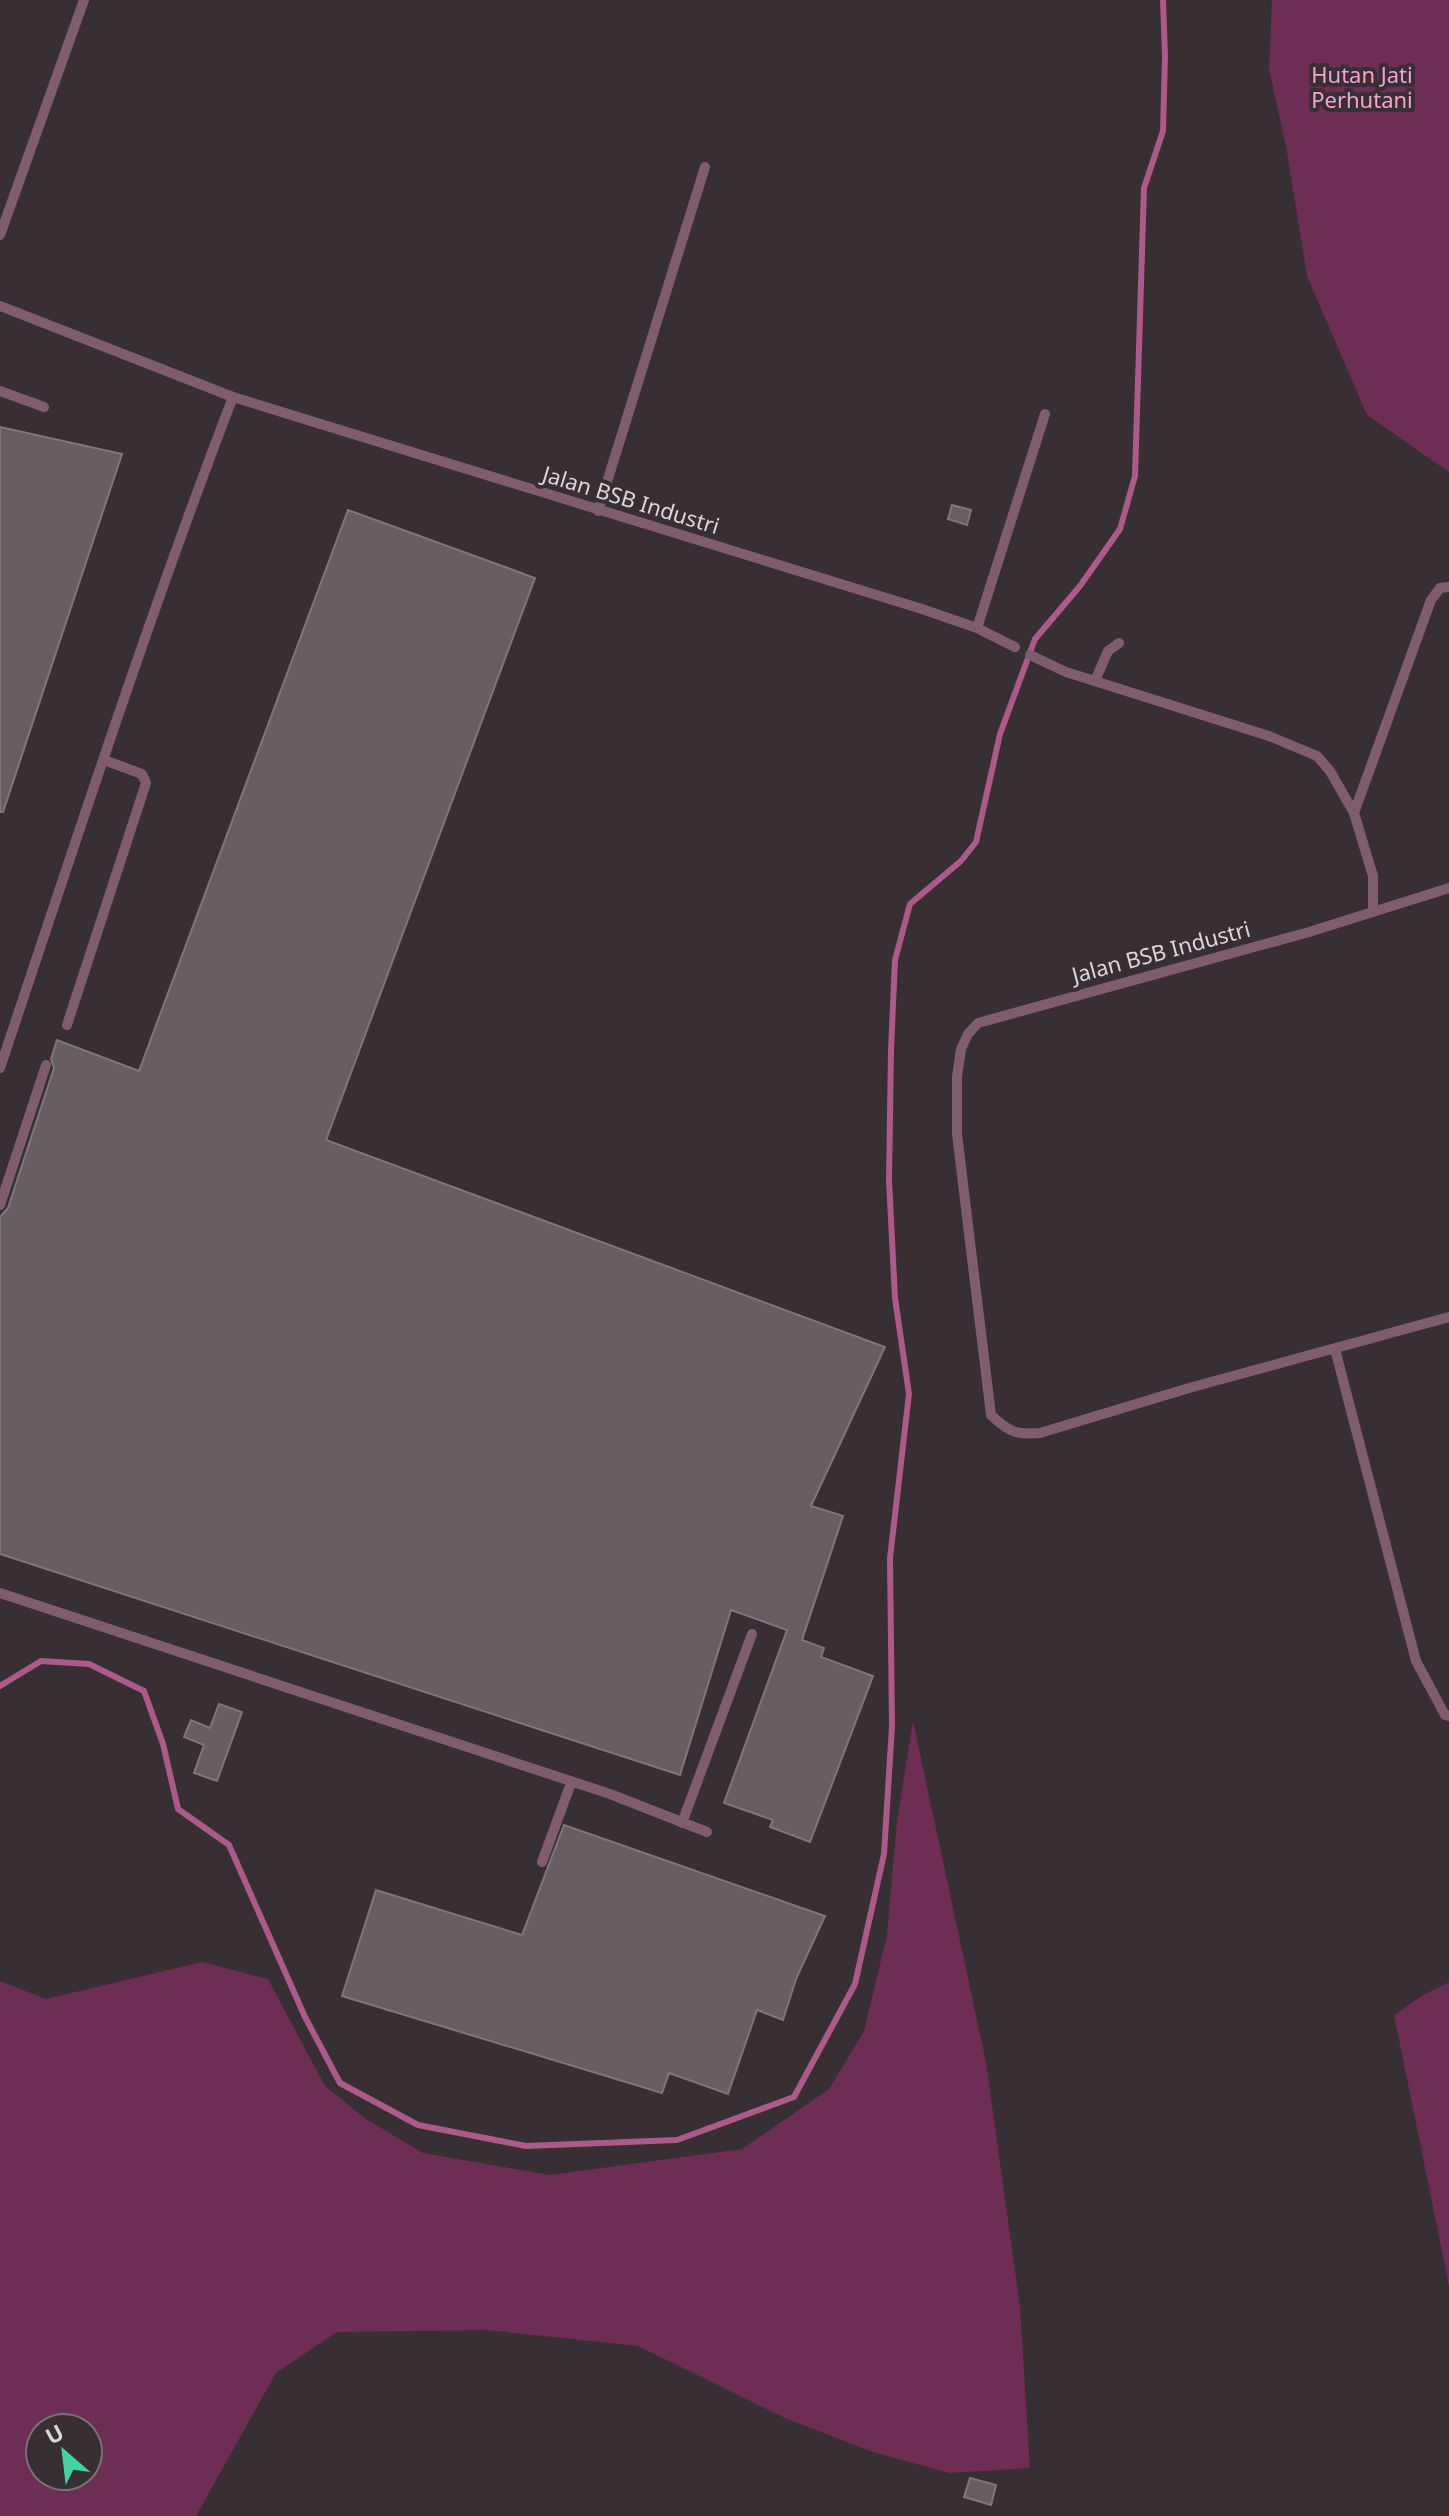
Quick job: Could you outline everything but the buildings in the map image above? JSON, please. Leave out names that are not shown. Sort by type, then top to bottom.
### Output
[{"type":"lane","points":[[0,235],[4,209],[84,0]]},
{"type":"lane","points":[[598,511],[705,167]]},
{"type":"lane","name":"Jalan BSB Industri","points":[[0,306],[233,397],[977,628],[1015,647]]},
{"type":"lane","points":[[0,391],[44,407]]},
{"type":"lane","points":[[0,1068],[197,489],[233,397]]},
{"type":"lane","points":[[977,628],[1045,414]]},
{"type":"lane","points":[[1354,813],[1431,600],[1440,588],[1449,587]]},
{"type":"lane","points":[[1095,681],[1108,651],[1119,643]]},
{"type":"lane","points":[[1030,655],[1066,672],[1269,736],[1317,756],[1330,771],[1354,813],[1373,876],[1373,912]]},
{"type":"lane","points":[[67,1025],[145,792],[146,783],[142,774],[104,760]]},
{"type":"lane","name":"Jalan BSB Industri","points":[[1335,1349],[1189,1388],[1040,1433],[1019,1434],[1004,1427],[991,1415],[957,1134],[957,1077],[961,1049],[978,1023],[1355,918],[1449,888]]},
{"type":"lane","points":[[0,1205],[46,1065]]},
{"type":"lane","points":[[1449,1317],[1335,1349],[1416,1661],[1445,1715],[1449,1716]]},
{"type":"lane","points":[[0,1593],[610,1794],[707,1832]]},
{"type":"lane","points":[[682,1823],[752,1634]]},
{"type":"lane","points":[[542,1862],[571,1783]]},
{"type":"green space","name":"Hutan Jati Perhutani","points":[[1272,0],[1449,0],[1449,472],[1367,415],[1307,276],[1286,146],[1269,69]]},
{"type":"green space","points":[[913,1721],[986,2062],[1020,2307],[1030,2468],[949,2473],[873,2452],[787,2419],[638,2346],[488,2330],[337,2332],[276,2373],[196,2516],[0,2516],[0,1981],[46,1999],[202,1962],[268,1979],[325,2086],[366,2119],[423,2153],[550,2175],[742,2149],[829,2089],[864,2031],[887,1935],[897,1821]]},
{"type":"green space","points":[[1449,1982],[1449,2286],[1394,2015]]},
{"type":"waterway","points":[[0,1686],[41,1661],[89,1664],[144,1691],[163,1744],[178,1809],[229,1845],[305,2017],[340,2083],[418,2125],[526,2146],[677,2140],[794,2097],[855,1984],[884,1854],[892,1726],[890,1558],[909,1394],[895,1298],[889,1180],[895,960],[910,904],[961,861],[976,842],[1000,734],[1035,639],[1080,586],[1120,529],[1135,476],[1144,188],[1163,131],[1163,0]]}]
